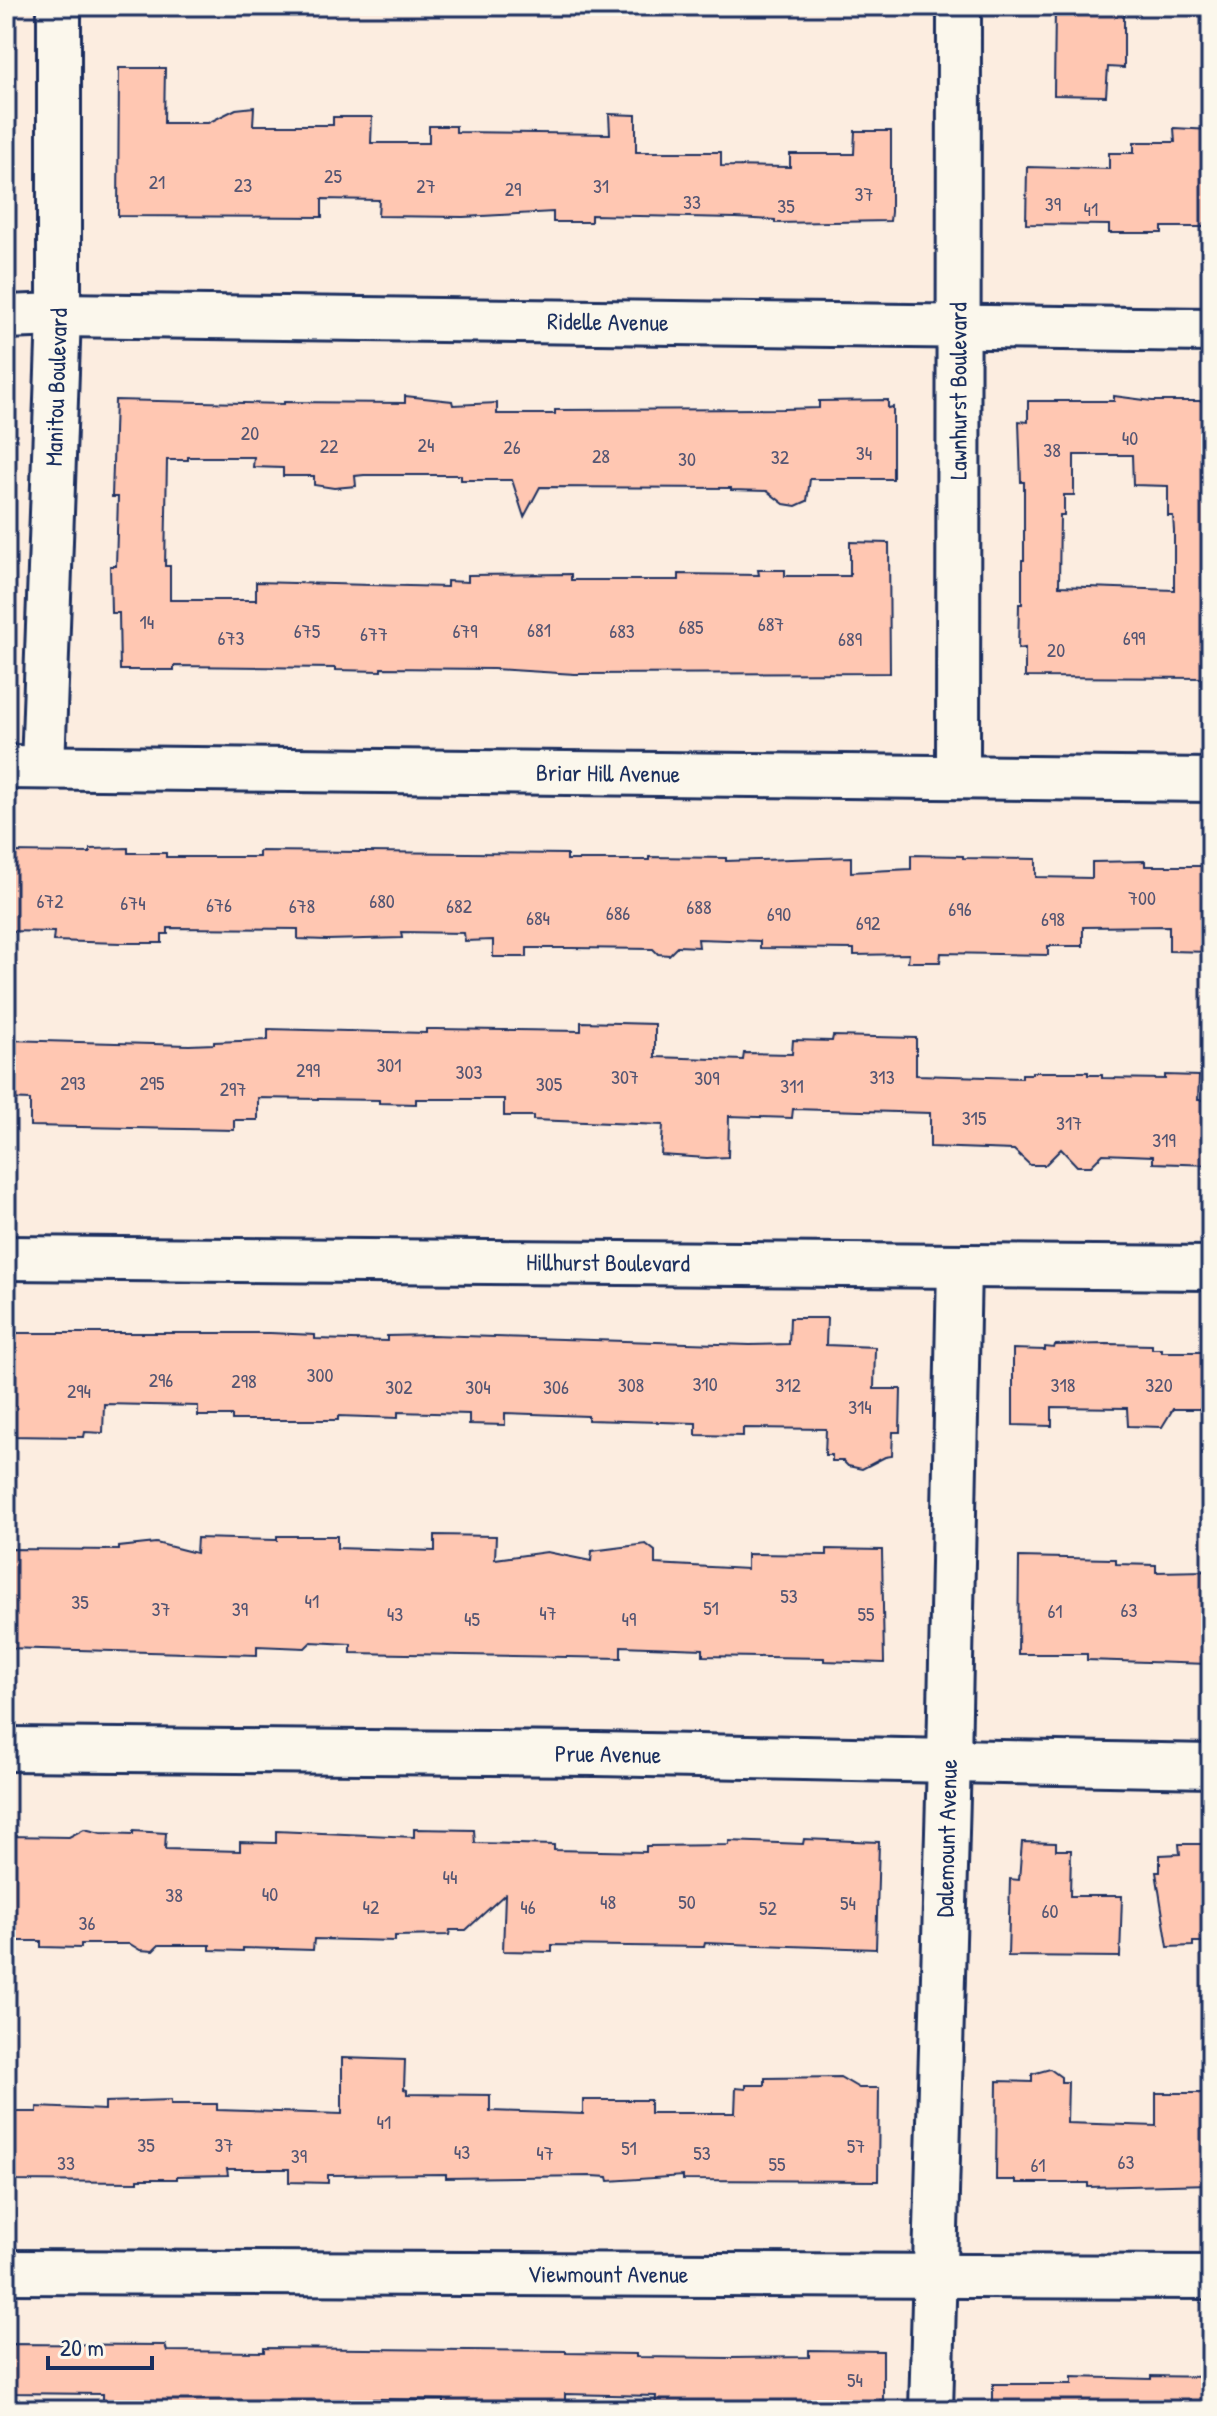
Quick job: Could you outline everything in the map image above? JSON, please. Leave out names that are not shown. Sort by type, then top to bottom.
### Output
[{"type":"street","name":"Manitou Boulevard","points":[[24,767],[59,315],[59,6]]},
{"type":"street","name":"Lawnhurst Boulevard","points":[[958,777],[959,6]]},
{"type":"street","name":"Ridelle Avenue","points":[[6,317],[59,315],[1211,330]]},
{"type":"street","name":"Briar Hill Avenue","points":[[24,767],[1211,780]]},
{"type":"street","name":"Hillhurst Boulevard","points":[[6,1258],[1211,1268]]},
{"type":"street","name":"Dalemount Avenue","points":[[931,2410],[959,1266]]},
{"type":"street","name":"Prue Avenue","points":[[6,1749],[564,1753],[1211,1766]]},
{"type":"street","name":"Viewmount Avenue","points":[[6,2272],[1211,2277]]},
{"type":"building","points":[[1055,6],[1124,6],[1124,68],[1108,67],[1106,96],[1054,95]]},
{"type":"building","points":[[119,68],[165,68],[164,123],[208,123],[236,109],[254,107],[253,125],[333,125],[333,117],[372,117],[371,143],[429,143],[429,126],[456,126],[456,132],[610,134],[609,114],[636,115],[636,152],[721,152],[721,166],[790,167],[790,154],[854,154],[855,131],[891,131],[890,221],[775,223],[775,220],[736,218],[591,215],[591,222],[553,222],[553,212],[463,217],[378,216],[379,200],[322,199],[322,217],[118,216]]},
{"type":"building","points":[[1174,128],[1211,130],[1211,227],[1162,227],[1162,233],[1109,233],[1109,225],[1026,224],[1027,167],[1109,169],[1109,153],[1134,153],[1134,142],[1175,142]]},
{"type":"building","points":[[405,396],[452,401],[453,405],[497,403],[497,414],[555,414],[555,410],[819,408],[819,401],[888,400],[888,408],[893,407],[893,479],[810,479],[807,501],[796,506],[784,504],[767,491],[731,488],[540,487],[524,517],[512,480],[461,480],[461,475],[364,475],[355,476],[356,486],[334,488],[314,485],[314,476],[283,476],[283,468],[253,467],[254,457],[167,460],[165,566],[170,566],[170,600],[256,600],[256,582],[447,587],[447,581],[468,582],[468,575],[571,574],[571,580],[679,580],[679,574],[759,575],[758,570],[785,570],[785,576],[850,576],[850,542],[889,543],[890,673],[575,674],[493,669],[381,668],[381,671],[174,666],[174,670],[120,670],[119,613],[111,613],[110,566],[116,566],[118,497],[112,497],[115,400],[405,403]]},
{"type":"building","points":[[1114,396],[1152,401],[1211,401],[1211,678],[1025,677],[1025,648],[1018,649],[1024,560],[1024,482],[1021,482],[1019,421],[1028,422],[1028,401],[1114,401]],"holes":[[[1074,455],[1132,455],[1133,485],[1168,486],[1168,516],[1173,516],[1174,531],[1174,590],[1059,586],[1060,515],[1064,515],[1064,495],[1074,495]]]},
{"type":"building","points":[[128,848],[128,853],[166,853],[166,857],[259,857],[259,851],[567,854],[567,860],[649,860],[649,857],[726,858],[726,861],[851,857],[851,872],[911,869],[911,855],[963,856],[1036,859],[1036,877],[1092,878],[1092,862],[1145,861],[1145,866],[1211,866],[1211,952],[1169,951],[1169,926],[1083,927],[1083,946],[1048,946],[1048,955],[941,953],[940,962],[908,962],[909,954],[854,955],[854,949],[760,948],[760,941],[698,939],[699,947],[678,946],[669,955],[658,954],[653,949],[527,948],[527,957],[493,957],[493,940],[465,941],[464,933],[401,932],[402,938],[327,940],[298,939],[298,929],[168,928],[168,934],[162,934],[162,943],[121,943],[53,941],[54,932],[7,931],[7,852],[90,853],[90,849]]},
{"type":"building","points":[[581,1022],[655,1024],[655,1057],[743,1060],[744,1053],[792,1054],[793,1040],[832,1041],[833,1036],[916,1038],[916,1075],[1022,1078],[1022,1074],[1032,1072],[1088,1072],[1088,1075],[1102,1075],[1102,1078],[1199,1076],[1198,1100],[1211,1100],[1211,1165],[1153,1163],[1153,1156],[1103,1154],[1091,1166],[1077,1166],[1061,1149],[1045,1165],[1030,1165],[1014,1150],[930,1147],[930,1113],[793,1109],[792,1118],[729,1116],[728,1157],[707,1158],[661,1155],[663,1125],[504,1116],[504,1099],[416,1099],[416,1104],[379,1103],[379,1100],[258,1098],[258,1120],[234,1120],[234,1130],[30,1126],[30,1100],[6,1099],[6,1040],[189,1045],[268,1040],[268,1029],[426,1033],[426,1029],[581,1031]]},
{"type":"building","points":[[790,1318],[827,1318],[826,1345],[875,1347],[874,1389],[901,1389],[900,1432],[893,1432],[892,1456],[862,1469],[848,1466],[843,1461],[832,1461],[832,1455],[825,1455],[826,1429],[743,1428],[743,1436],[696,1435],[696,1423],[588,1420],[588,1416],[505,1413],[505,1425],[469,1424],[469,1414],[398,1412],[398,1418],[338,1416],[338,1420],[232,1420],[232,1416],[198,1416],[198,1406],[104,1404],[103,1433],[85,1432],[84,1437],[6,1436],[6,1333],[270,1333],[315,1335],[315,1339],[387,1341],[387,1336],[432,1335],[750,1345],[789,1344]]},
{"type":"building","points":[[1055,1345],[1152,1345],[1152,1349],[1162,1349],[1162,1352],[1211,1352],[1211,1409],[1173,1409],[1162,1427],[1128,1426],[1127,1408],[1052,1407],[1052,1426],[1013,1425],[1013,1349],[1045,1350],[1045,1347],[1054,1348]]},
{"type":"building","points":[[435,1535],[496,1536],[495,1559],[547,1552],[591,1561],[592,1551],[646,1544],[655,1551],[655,1564],[747,1569],[747,1554],[827,1555],[827,1549],[882,1550],[884,1663],[824,1661],[824,1658],[703,1656],[703,1649],[621,1646],[621,1658],[351,1653],[351,1644],[311,1642],[305,1648],[257,1646],[257,1655],[6,1648],[6,1549],[119,1550],[119,1547],[156,1543],[196,1553],[197,1538],[277,1540],[277,1536],[337,1536],[337,1548],[435,1551]]},
{"type":"building","points":[[1019,1557],[1116,1559],[1116,1564],[1156,1565],[1156,1572],[1206,1571],[1206,1577],[1211,1578],[1211,1655],[1208,1655],[1208,1664],[1087,1660],[1087,1654],[1018,1654]]},
{"type":"building","points":[[84,1829],[101,1833],[166,1833],[165,1849],[240,1851],[240,1842],[276,1843],[276,1831],[414,1837],[414,1829],[474,1830],[475,1843],[554,1845],[554,1850],[646,1852],[646,1846],[729,1845],[729,1841],[803,1844],[804,1839],[879,1842],[876,1949],[705,1943],[704,1947],[552,1945],[552,1952],[503,1951],[505,1894],[466,1930],[450,1930],[449,1935],[395,1936],[395,1941],[314,1939],[313,1950],[210,1950],[210,1945],[159,1945],[153,1951],[140,1950],[130,1944],[81,1944],[81,1948],[41,1947],[41,1941],[6,1941],[6,1836],[69,1837]]},
{"type":"building","points":[[1022,1842],[1056,1843],[1056,1850],[1071,1850],[1070,1896],[1122,1896],[1120,1957],[1008,1956],[1010,1879],[1019,1880]]},
{"type":"building","points":[[1179,1844],[1211,1844],[1211,1942],[1168,1947],[1156,1872],[1160,1872],[1160,1855],[1180,1854]]},
{"type":"building","points":[[342,2058],[405,2060],[404,2089],[407,2094],[490,2095],[490,2111],[583,2114],[583,2100],[650,2100],[650,2113],[735,2113],[736,2088],[765,2085],[765,2078],[840,2077],[859,2088],[879,2088],[878,2181],[683,2180],[683,2176],[609,2181],[608,2177],[592,2176],[446,2178],[446,2174],[328,2175],[328,2183],[289,2182],[289,2169],[227,2169],[228,2175],[138,2179],[138,2182],[6,2181],[6,2112],[37,2112],[37,2107],[105,2110],[105,2102],[171,2100],[171,2104],[217,2104],[217,2110],[342,2114]]},
{"type":"building","points":[[1050,2069],[1061,2077],[1061,2082],[1068,2082],[1067,2123],[1156,2126],[1156,2093],[1211,2093],[1211,2184],[1088,2187],[1088,2183],[996,2180],[997,2081],[1032,2082],[1032,2074]]},
{"type":"building","points":[[6,2344],[165,2345],[167,2351],[264,2352],[264,2348],[566,2351],[636,2354],[636,2357],[731,2358],[809,2357],[809,2350],[883,2351],[883,2400],[880,2400],[880,2410],[655,2410],[656,2396],[565,2394],[565,2404],[560,2405],[560,2410],[515,2410],[515,2404],[444,2404],[444,2400],[369,2399],[369,2403],[337,2402],[337,2410],[103,2410],[103,2394],[6,2393]]},
{"type":"building","points":[[1151,2376],[1211,2377],[1211,2410],[993,2410],[993,2384],[1072,2384],[1072,2377],[1151,2379]]}]
